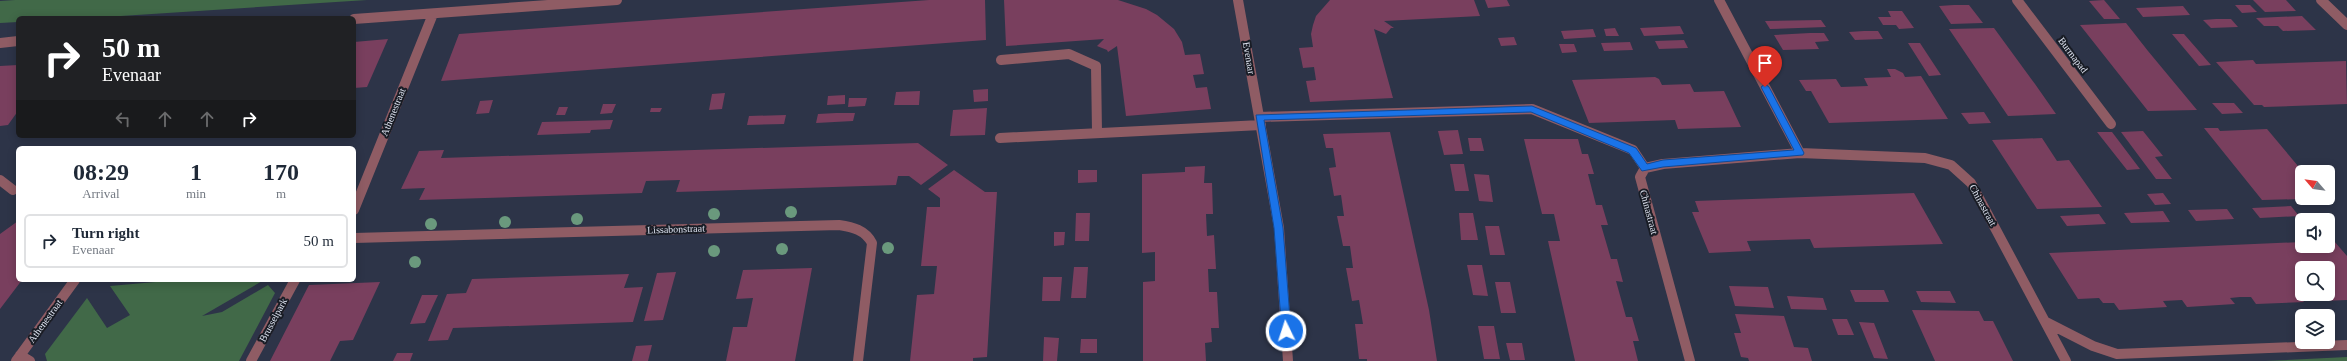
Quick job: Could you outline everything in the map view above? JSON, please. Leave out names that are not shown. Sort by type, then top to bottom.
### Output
[{"type":"street","points":[[356,19],[617,0]]},
{"type":"street","name":"Evenaar","points":[[1238,0],[1279,228],[1288,361]]},
{"type":"street","points":[[1718,0],[1800,153]]},
{"type":"street","name":"Burmapad","points":[[2017,0],[2111,124]]},
{"type":"street","points":[[2322,0],[2347,25]]},
{"type":"street","name":"Athenestraat","points":[[356,205],[433,14]]},
{"type":"street","points":[[0,43],[16,41]]},
{"type":"street","points":[[1001,60],[1069,54],[1096,66],[1097,132]]},
{"type":"street","points":[[1000,138],[1260,121],[1532,109],[1633,150],[1645,168]]},
{"type":"street","name":"Chinastraat","points":[[1690,361],[1640,177],[1645,168],[1663,164],[1800,153],[1925,158],[1951,165],[1972,183],[2066,361]]},
{"type":"street","points":[[0,180],[13,190]]},
{"type":"street","name":"Lissabonstraat","points":[[356,238],[839,224],[856,227],[868,235],[872,243],[858,361]]},
{"type":"street","name":"Athenestraat","points":[[22,359],[74,282]]},
{"type":"street","name":"Brusselpark","points":[[251,361],[294,282]]},
{"type":"street","points":[[2046,322],[2093,346],[2117,354],[2347,345]]},
{"type":"green space","points":[[367,0],[121,16],[16,16],[16,22],[0,23],[0,1]]},
{"type":"green space","points":[[155,282],[261,282],[202,316],[222,312],[268,285],[275,293],[239,361],[47,361],[45,354],[87,298],[107,328],[130,315],[110,286]]},
{"type":"green space","points":[[2347,357],[2347,361],[2265,361]]},
{"type":"building","points":[[929,0],[985,0],[986,40],[441,81],[459,34]]},
{"type":"building","points":[[1004,0],[1118,0],[1146,9],[1157,15],[1174,29],[1182,42],[1185,55],[1200,54],[1204,74],[1193,75],[1196,88],[1207,87],[1211,109],[1126,116],[1117,46],[1108,52],[1107,50],[1097,46],[1104,39],[1006,46]]},
{"type":"building","points":[[1330,0],[1474,0],[1480,16],[1384,21],[1394,28],[1391,28],[1386,34],[1374,29],[1393,98],[1310,102],[1306,81],[1316,80],[1314,67],[1303,68],[1299,48],[1313,47],[1311,34],[1316,16]]},
{"type":"building","points":[[1485,0],[1507,0],[1510,6],[1488,8]]},
{"type":"building","points":[[2104,0],[2120,19],[2104,19],[2089,1]]},
{"type":"building","points":[[2253,0],[2286,0],[2296,11],[2265,12]]},
{"type":"building","points":[[1969,5],[1983,23],[1951,24],[1939,6]]},
{"type":"building","points":[[2235,5],[2250,5],[2257,12],[2242,13]]},
{"type":"building","points":[[2183,6],[2190,15],[2143,17],[2136,8]]},
{"type":"building","points":[[1888,11],[1902,11],[1914,28],[1899,29],[1896,25],[1883,25],[1878,17],[1891,17]]},
{"type":"building","points":[[2302,16],[2316,30],[2283,31],[2278,26],[2264,26],[2256,18]]},
{"type":"building","points":[[2231,19],[2238,27],[2211,28],[2203,20]]},
{"type":"building","points":[[1821,20],[1826,27],[1770,29],[1765,21]]},
{"type":"building","points":[[2126,23],[2197,110],[2148,111],[2080,25]]},
{"type":"building","points":[[1680,26],[1684,34],[1644,36],[1640,28]]},
{"type":"building","points":[[1615,28],[1619,36],[1606,36],[1604,29]]},
{"type":"building","points":[[1994,28],[2056,114],[2008,116],[1949,29]]},
{"type":"building","points":[[1593,29],[1596,37],[1564,39],[1561,31]]},
{"type":"building","points":[[1878,31],[1883,39],[1855,40],[1849,32]]},
{"type":"building","points":[[1824,33],[1829,41],[1815,42],[1819,49],[1783,50],[1774,35]]},
{"type":"building","points":[[2172,34],[2184,34],[2211,65],[2199,66]]},
{"type":"building","points":[[1514,37],[1517,45],[1501,46],[1498,38]]},
{"type":"building","points":[[388,39],[367,87],[356,88],[356,42]]},
{"type":"building","points":[[1684,40],[1688,48],[1659,49],[1655,41]]},
{"type":"building","points":[[1630,42],[1633,50],[1604,51],[1601,43]]},
{"type":"building","points":[[1908,43],[1920,43],[1941,75],[1929,76]]},
{"type":"building","points":[[1559,44],[1574,44],[1577,52],[1562,53]]},
{"type":"building","points":[[2253,60],[2256,64],[2346,61],[2347,104],[2264,107],[2262,105],[2254,105],[2216,62]]},
{"type":"building","points":[[16,65],[16,114],[8,125],[0,126],[0,66]]},
{"type":"building","points":[[1887,69],[1895,69],[1903,73],[1905,77],[1921,76],[1948,119],[1829,123],[1811,91],[1806,91],[1799,80],[1836,79],[1841,87],[1868,86],[1864,78],[1891,77]]},
{"type":"building","points":[[1655,77],[1659,79],[1662,85],[1690,84],[1694,92],[1724,91],[1741,127],[1678,129],[1675,120],[1589,123],[1572,80]]},
{"type":"building","points":[[988,89],[988,101],[974,102],[973,90]]},
{"type":"building","points":[[920,91],[919,105],[894,105],[896,92]]},
{"type":"building","points":[[725,93],[722,109],[709,110],[712,94]]},
{"type":"building","points":[[845,95],[845,104],[827,105],[828,96]]},
{"type":"building","points":[[849,98],[867,98],[865,106],[848,107]]},
{"type":"building","points":[[493,100],[489,113],[476,114],[480,101]]},
{"type":"building","points":[[2212,103],[2234,103],[2243,113],[2222,114]]},
{"type":"building","points":[[603,104],[616,104],[612,113],[600,114]]},
{"type":"building","points":[[559,107],[568,107],[565,115],[556,115]]},
{"type":"building","points":[[651,108],[662,108],[660,112],[650,112]]},
{"type":"building","points":[[987,108],[985,135],[950,136],[953,110]]},
{"type":"building","points":[[1984,112],[1991,123],[1969,124],[1961,113]]},
{"type":"building","points":[[855,113],[853,121],[816,123],[818,114]]},
{"type":"building","points":[[786,115],[784,124],[747,125],[749,116]]},
{"type":"building","points":[[613,120],[610,129],[591,130],[590,133],[537,135],[542,122]]},
{"type":"building","points":[[2204,128],[2218,128],[2220,131],[2267,129],[2297,165],[2295,165],[2295,199],[2262,200]]},
{"type":"building","points":[[1458,130],[1463,154],[1444,155],[1438,131]]},
{"type":"building","points":[[2143,131],[2163,156],[2155,157],[2172,179],[2156,179],[2121,132]]},
{"type":"building","points":[[1390,132],[1429,310],[1437,361],[1367,361],[1367,359],[1359,359],[1355,324],[1363,324],[1359,300],[1352,301],[1346,268],[1353,268],[1350,246],[1343,246],[1337,216],[1344,216],[1341,195],[1334,196],[1329,168],[1336,167],[1333,148],[1326,148],[1323,134]]},
{"type":"building","points":[[2097,132],[2112,132],[2140,169],[2127,170]]},
{"type":"building","points":[[1468,138],[1481,138],[1484,151],[1470,151]]},
{"type":"building","points":[[2042,138],[2057,161],[2069,160],[2102,207],[2037,209],[1992,140]]},
{"type":"building","points":[[1524,139],[1578,139],[1582,154],[1588,154],[1594,174],[1588,174],[1596,205],[1602,205],[1608,225],[1601,225],[1611,259],[1617,259],[1623,282],[1616,281],[1626,317],[1632,317],[1639,341],[1633,341],[1638,361],[1575,361],[1548,241],[1560,241],[1554,214],[1542,214]]},
{"type":"building","points":[[918,143],[948,165],[921,185],[909,176],[898,176],[896,185],[676,192],[680,180],[646,181],[642,193],[419,200],[425,188],[401,189],[419,151],[444,150],[441,158]]},
{"type":"building","points":[[1450,164],[1464,164],[1469,191],[1455,191]]},
{"type":"building","points":[[1205,166],[1204,183],[1212,183],[1213,214],[1206,214],[1207,236],[1214,235],[1216,269],[1208,269],[1209,292],[1217,292],[1219,328],[1211,328],[1212,342],[1205,343],[1206,361],[1143,361],[1143,282],[1155,281],[1155,252],[1142,253],[1142,174],[1185,172],[1185,167]]},
{"type":"building","points":[[954,170],[985,192],[997,192],[987,357],[973,358],[973,361],[910,361],[917,295],[934,294],[937,266],[921,266],[927,207],[940,207],[940,198],[928,189]]},
{"type":"building","points":[[1078,170],[1097,170],[1097,182],[1078,183]]},
{"type":"building","points":[[1474,174],[1489,175],[1493,202],[1479,201]]},
{"type":"building","points":[[1914,193],[1943,244],[1814,248],[1810,239],[1747,241],[1751,251],[1709,253],[1692,212],[1699,212],[1695,201]]},
{"type":"building","points":[[2163,193],[2171,204],[2155,205],[2147,194]]},
{"type":"building","points":[[2291,206],[2297,213],[2295,213],[2295,216],[2260,218],[2252,208]]},
{"type":"building","points":[[2227,209],[2234,219],[2196,221],[2188,210]]},
{"type":"building","points":[[2163,211],[2170,222],[2131,223],[2124,213]]},
{"type":"building","points":[[1076,213],[1090,213],[1089,241],[1075,241]]},
{"type":"building","points":[[1459,213],[1473,213],[1478,240],[1461,240]]},
{"type":"building","points":[[2099,214],[2106,224],[2067,226],[2060,216]]},
{"type":"building","points":[[16,222],[16,282],[20,282],[0,309],[0,234]]},
{"type":"building","points":[[1485,226],[1499,226],[1505,255],[1490,255]]},
{"type":"building","points":[[1054,232],[1065,232],[1064,245],[1054,246]]},
{"type":"building","points":[[2295,242],[2295,253],[2335,253],[2335,242],[2347,256],[2347,300],[2335,300],[2335,261],[2295,261],[2295,301],[2304,302],[2256,304],[2251,297],[2240,297],[2230,298],[2235,304],[2187,307],[2182,300],[2163,301],[2167,307],[2119,310],[2114,303],[2103,303],[2099,298],[2078,299],[2049,253]]},
{"type":"building","points":[[1467,265],[1482,265],[1488,296],[1473,295]]},
{"type":"building","points":[[1074,267],[1088,267],[1086,298],[1071,298]]},
{"type":"building","points":[[812,268],[795,361],[726,361],[733,327],[747,327],[753,298],[736,299],[743,270]]},
{"type":"building","points":[[676,272],[663,320],[644,321],[657,273]]},
{"type":"building","points":[[629,274],[624,288],[643,287],[633,322],[453,328],[448,340],[428,341],[447,294],[466,293],[472,279]]},
{"type":"building","points":[[1043,277],[1062,277],[1060,301],[1042,301]]},
{"type":"building","points":[[380,282],[353,340],[340,341],[330,361],[270,361],[309,285]]},
{"type":"building","points":[[1495,282],[1510,282],[1516,313],[1501,313]]},
{"type":"building","points":[[1729,286],[1768,287],[1774,308],[1735,306]]},
{"type":"building","points":[[1850,290],[1884,290],[1889,302],[1855,302]]},
{"type":"building","points":[[1916,291],[1950,291],[1956,303],[1921,302]]},
{"type":"building","points":[[422,295],[438,295],[425,323],[410,324]]},
{"type":"building","points":[[1787,296],[1823,298],[1827,310],[1791,309]]},
{"type":"building","points":[[1912,310],[1979,311],[1984,321],[1993,321],[2013,361],[1935,361]]},
{"type":"building","points":[[1735,314],[1784,316],[1794,347],[1808,348],[1812,361],[1749,361],[1748,358],[1741,357],[1734,333],[1741,333]]},
{"type":"building","points":[[1832,319],[1847,319],[1854,335],[1838,335]]},
{"type":"building","points":[[1859,322],[1874,323],[1888,359],[1874,358]]},
{"type":"building","points":[[1478,326],[1494,326],[1500,359],[1484,359]]},
{"type":"building","points":[[1044,337],[1059,338],[1057,361],[1043,361]]},
{"type":"building","points":[[1081,339],[1097,339],[1097,353],[1080,353]]},
{"type":"building","points":[[1506,343],[1522,343],[1525,360],[1510,360]]},
{"type":"building","points":[[652,345],[648,361],[632,361],[636,346]]},
{"type":"building","points":[[397,353],[413,353],[410,361],[393,361]]},
{"type":"route","points":[[1286,331],[1279,228],[1259,117],[1532,109],[1633,150],[1645,168],[1663,164],[1800,153],[1765,87]]}]
